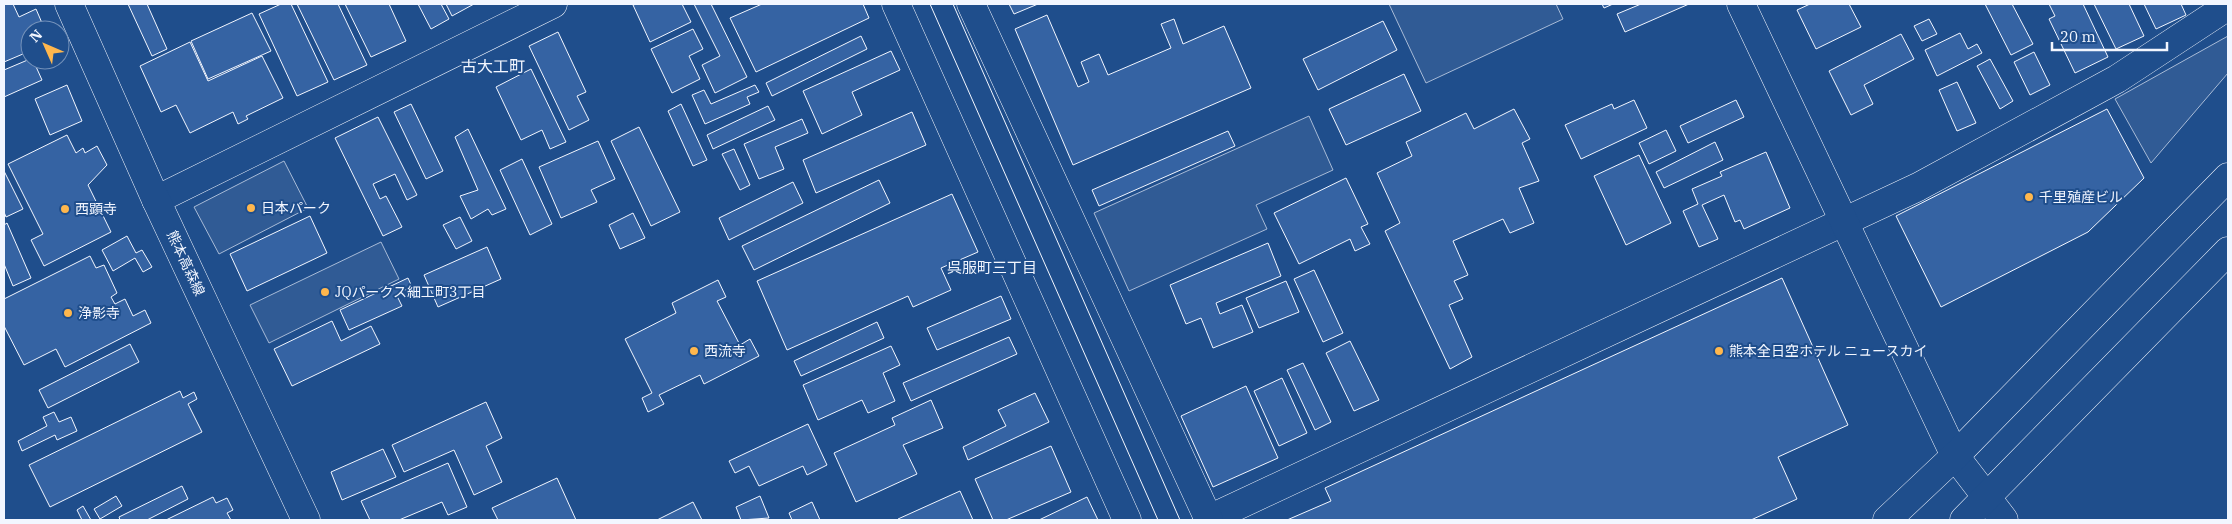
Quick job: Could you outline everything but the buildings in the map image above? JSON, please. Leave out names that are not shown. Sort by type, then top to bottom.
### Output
[{"type":"street","name":"熊本高森線","points":[[70,4],[156,200],[306,520]]},
{"type":"street","points":[[156,200],[553,4]]},
{"type":"street","points":[[896,4],[1127,520]]},
{"type":"street","points":[[971,4],[1208,520],[1918,187],[2117,79],[2228,6]]},
{"type":"street","points":[[1741,4],[1955,456],[2004,520]]},
{"type":"street","points":[[1887,520],[1955,456],[2228,177]]},
{"type":"street","points":[[1964,520],[1987,499],[2228,251]]},
{"type":"shaded area","points":[[1389,4],[1556,4],[1563,19],[1426,83]]},
{"type":"shaded area","points":[[2228,36],[2228,73],[2151,163],[2115,99]]},
{"type":"shaded area","points":[[1309,116],[1333,170],[1256,205],[1267,229],[1129,291],[1094,213]]},
{"type":"shaded area","name":"日本パーク","points":[[284,161],[308,208],[219,254],[194,207]]},
{"type":"shaded area","name":"JQパークス細工町3丁目","points":[[381,242],[399,279],[269,343],[250,305]]},
{"type":"tram line","points":[[930,4],[1158,520]]},
{"type":"tram line","points":[[953,4],[1180,520]]},
{"type":"place","name":"千里殖産ビル","points":[[2029,197]]},
{"type":"place","name":"日本パーク","points":[[251,208]]},
{"type":"place","name":"西顕寺","points":[[65,209]]},
{"type":"place","name":"JQパークス細工町3丁目","points":[[325,292]]},
{"type":"place","name":"浄影寺","points":[[68,313]]},
{"type":"place","name":"西流寺","points":[[694,351]]},
{"type":"place","name":"熊本全日空ホテル ニュースカイ","points":[[1719,351]]},
{"type":"district","name":"古大工町","points":[[493,66]]},
{"type":"district","name":"呉服町三丁目","points":[[992,268]]}]
